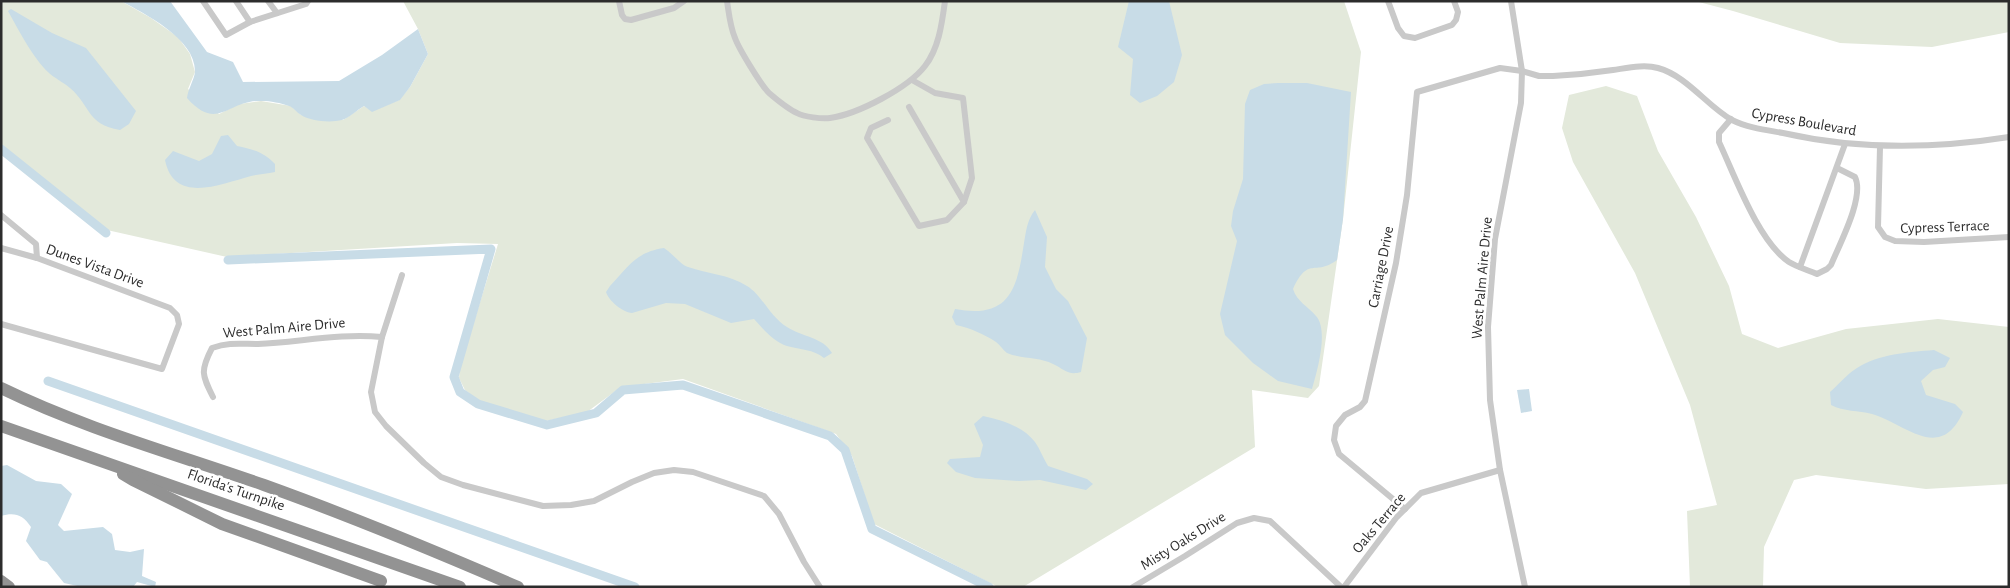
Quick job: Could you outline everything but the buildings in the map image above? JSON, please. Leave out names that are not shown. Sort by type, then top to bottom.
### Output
[{"type":"highway","points":[[1,388],[74,420],[266,486],[366,524],[518,587]]},
{"type":"highway","name":"Florida's Turnpike","points":[[1,426],[460,587]]},
{"type":"highway","points":[[111,465],[132,480],[222,524],[381,581]]},
{"type":"street","points":[[203,1],[226,35],[250,22],[306,2]]},
{"type":"street","points":[[236,1],[250,22]]},
{"type":"street","points":[[268,1],[277,13]]},
{"type":"street","points":[[619,1],[625,20],[631,20],[674,8],[684,1]]},
{"type":"street","points":[[727,1],[730,22],[736,40],[768,92],[797,113],[829,118],[847,114],[904,87],[912,80],[925,65],[934,50],[942,23],[945,1]]},
{"type":"street","points":[[1388,1],[1398,28],[1404,36],[1415,38],[1452,25],[1456,20],[1458,12],[1454,1]]},
{"type":"street","name":"West Palm Aire Drive","points":[[1511,1],[1522,71],[1521,104],[1495,239],[1488,327],[1490,400],[1500,470],[1525,587]]},
{"type":"street","name":"Cypress Boulevard","points":[[1522,71],[1539,76],[1553,76],[1638,67],[1658,68],[1675,77],[1731,119],[1774,132],[1845,144],[1880,147],[1957,144],[2009,137]]},
{"type":"street","name":"Carriage Drive","points":[[1405,509],[1339,454],[1334,440],[1336,426],[1345,415],[1360,407],[1365,401],[1396,263],[1407,195],[1417,92],[1500,68],[1522,71]]},
{"type":"street","points":[[888,120],[871,128],[868,138],[919,226],[947,220],[964,202],[972,178],[963,98],[935,93],[912,80]]},
{"type":"street","points":[[909,107],[964,202]]},
{"type":"street","points":[[1731,119],[1719,133],[1719,142],[1758,226],[1777,252],[1789,262],[1817,274],[1831,265],[1856,202],[1858,190],[1855,178],[1837,168]]},
{"type":"street","points":[[1800,267],[1845,144]]},
{"type":"street","name":"Cypress Terrace","points":[[1880,147],[1878,227],[1885,237],[1895,242],[1924,242],[2009,237]]},
{"type":"street","points":[[1,215],[36,244],[37,258]]},
{"type":"street","name":"Dunes Vista Drive","points":[[1,248],[37,258],[170,308],[176,315],[179,324],[162,369],[1,324]]},
{"type":"street","points":[[402,276],[382,337],[371,392],[375,412],[398,438],[424,463],[441,476],[463,485],[543,506],[552,506],[594,501],[654,473],[674,470],[694,472],[764,496],[779,514],[804,562],[820,587]]},
{"type":"street","name":"West Palm Aire Drive","points":[[213,397],[203,377],[205,361],[212,348],[226,343],[257,344],[352,335],[382,337]]},
{"type":"street","name":"Oaks Terrace","points":[[1343,587],[1405,509],[1421,493],[1500,470]]},
{"type":"street","name":"Misty Oaks Drive","points":[[1133,587],[1237,523],[1254,518],[1270,521],[1343,587]]},
{"type":"shaded area","points":[[1,1],[121,1],[151,18],[178,37],[190,54],[195,72],[188,89],[219,114],[239,104],[261,101],[291,106],[301,115],[343,120],[364,106],[372,111],[399,100],[410,87],[428,54],[418,29],[403,1],[1344,1],[1361,52],[1343,219],[1319,386],[1308,398],[1252,390],[1255,447],[1023,587],[998,587],[874,524],[852,456],[836,434],[683,379],[621,387],[587,412],[546,421],[479,401],[465,390],[459,378],[460,367],[498,244],[457,243],[227,257],[107,230],[1,144]]},
{"type":"shaded area","points":[[1695,1],[2009,1],[2009,32],[1932,47],[1840,43]]},
{"type":"shaded area","points":[[1606,86],[1637,96],[1658,151],[1696,217],[1729,286],[1742,334],[1778,348],[1846,329],[1938,319],[2009,327],[2009,484],[1926,489],[1816,475],[1794,480],[1764,547],[1763,587],[1690,587],[1687,511],[1717,505],[1690,405],[1635,273],[1573,162],[1562,128],[1569,95]]},
{"type":"water","points":[[121,1],[170,1],[207,52],[233,62],[243,82],[339,81],[382,55],[418,29],[428,54],[410,87],[400,100],[372,112],[364,106],[342,120],[320,121],[299,114],[292,107],[262,101],[250,102],[215,114],[207,113],[187,98],[195,72],[193,60],[187,49],[178,38],[155,20]]},
{"type":"water","points":[[1129,1],[1169,1],[1182,55],[1174,82],[1157,96],[1140,103],[1130,95],[1133,59],[1118,47]]},
{"type":"water","points":[[11,9],[52,33],[86,48],[136,111],[129,124],[120,130],[109,127],[95,119],[77,95],[42,66],[26,43],[8,11]]},
{"type":"water","points":[[1307,83],[1351,92],[1343,219],[1337,260],[1323,267],[1308,269],[1303,273],[1293,289],[1300,301],[1316,316],[1322,331],[1321,351],[1312,389],[1278,381],[1253,363],[1225,335],[1220,314],[1237,241],[1231,226],[1233,211],[1243,179],[1245,104],[1250,90],[1264,84]]},
{"type":"water","points":[[228,135],[237,146],[258,152],[271,160],[275,164],[275,172],[200,188],[188,187],[178,183],[170,174],[165,160],[173,151],[199,161],[212,154],[221,136]]},
{"type":"water","points":[[1035,210],[1047,237],[1045,267],[1056,289],[1068,301],[1087,338],[1081,372],[1069,373],[1048,362],[1007,353],[987,336],[956,325],[952,317],[955,309],[973,311],[988,309],[999,305],[1008,297],[1014,287],[1018,274],[1027,226]]},
{"type":"water","points":[[664,248],[685,266],[733,279],[747,286],[781,323],[823,344],[832,353],[824,358],[811,351],[782,344],[769,335],[754,319],[731,323],[685,304],[666,303],[632,313],[616,306],[606,292],[610,286],[633,261],[646,253]]},
{"type":"water","points":[[1934,350],[1950,358],[1945,367],[1933,370],[1921,381],[1926,395],[1955,404],[1963,412],[1954,427],[1944,435],[1933,438],[1922,436],[1872,414],[1841,409],[1831,405],[1830,392],[1850,373],[1866,363],[1894,354]]},
{"type":"water","points":[[1529,389],[1532,411],[1521,413],[1517,390]]},
{"type":"water","points":[[983,416],[1004,422],[1030,436],[1048,466],[1087,479],[1093,484],[1086,490],[1040,480],[1019,481],[975,478],[956,472],[947,463],[950,459],[980,457],[983,445],[974,424]]},
{"type":"water","points":[[7,465],[36,481],[61,484],[72,494],[58,525],[64,531],[103,527],[112,534],[115,550],[130,552],[144,549],[142,576],[156,582],[155,587],[137,582],[133,587],[82,587],[64,583],[47,562],[40,560],[26,541],[31,527],[28,523],[22,517],[15,515],[1,516],[1,466]]},
{"type":"waterway","points":[[1,149],[106,233]]},
{"type":"waterway","points":[[228,260],[491,249],[454,377],[460,392],[478,404],[547,425],[596,413],[623,390],[683,385],[830,436],[845,450],[872,529],[989,587]]},
{"type":"waterway","points":[[48,381],[635,587]]}]
